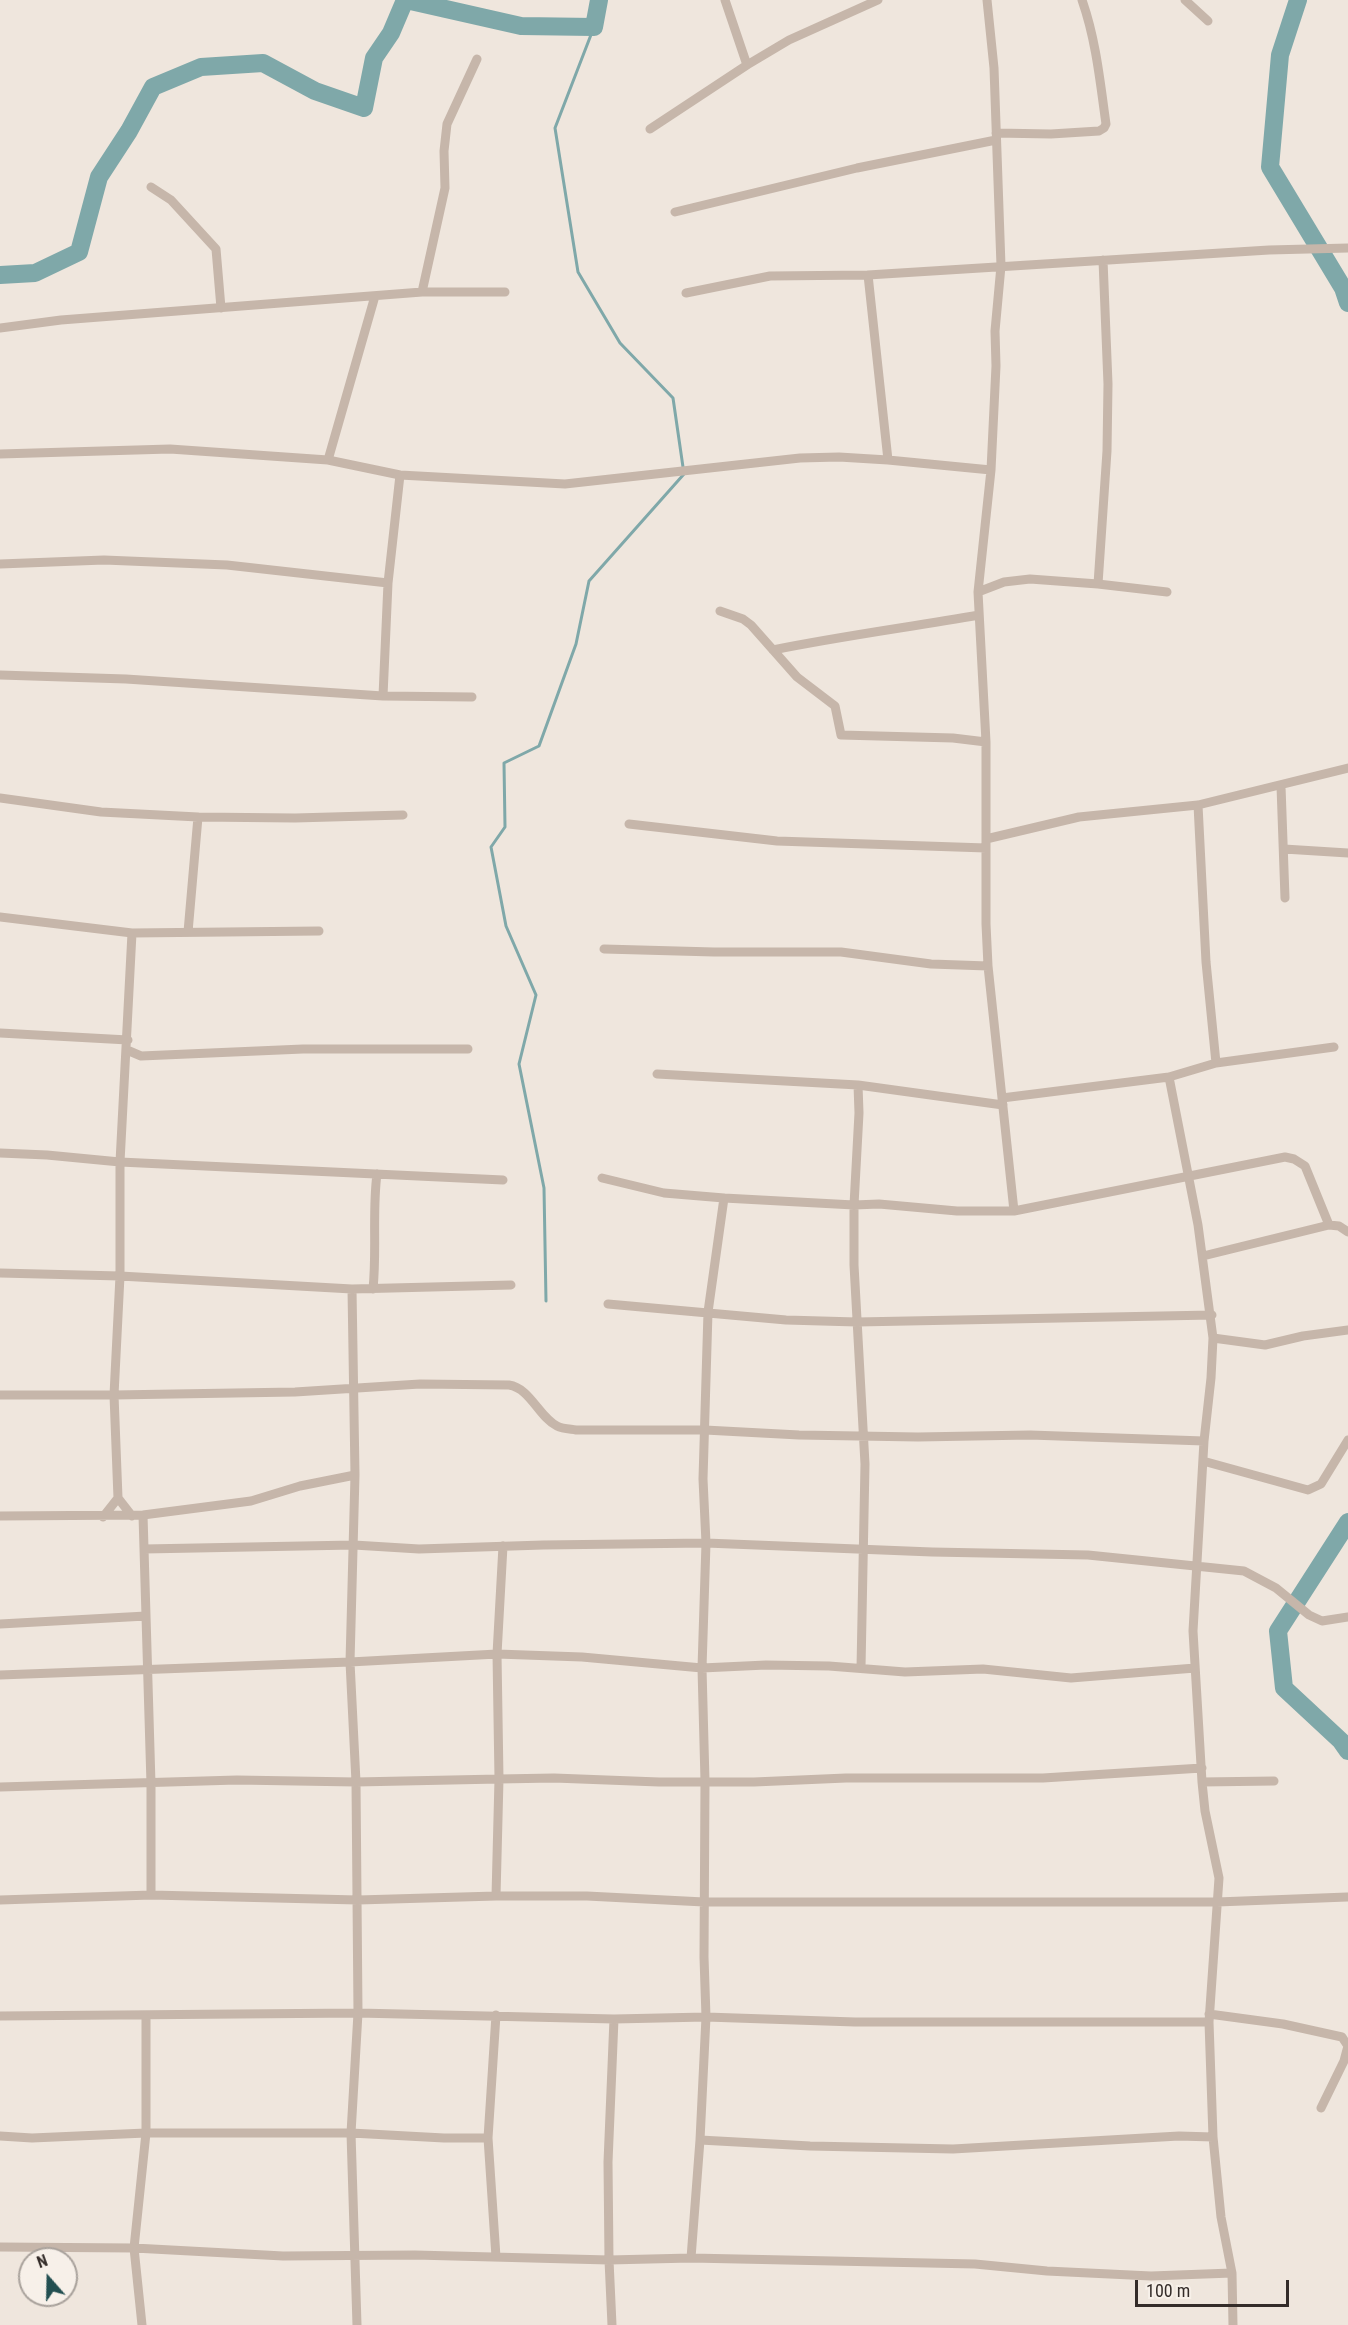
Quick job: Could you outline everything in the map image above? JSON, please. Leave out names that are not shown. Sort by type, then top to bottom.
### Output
[{"type":"street","points":[[725,0],[747,65]]},
{"type":"street","points":[[650,129],[789,40],[878,0]]},
{"type":"street","points":[[987,0],[994,68],[1001,266],[995,331],[996,366],[990,470],[978,592],[986,742],[988,966],[1014,1211]]},
{"type":"street","points":[[675,212],[996,137],[1099,131],[1106,124],[1097,52],[1082,0]]},
{"type":"street","points":[[1185,0],[1208,21]]},
{"type":"street","points":[[422,292],[445,188],[444,151],[447,124],[477,59]]},
{"type":"street","points":[[151,187],[171,200],[216,249],[221,308]]},
{"type":"street","points":[[686,293],[770,276],[868,275],[1269,250],[1348,248]]},
{"type":"street","points":[[1098,584],[1107,451],[1108,384],[1103,260]]},
{"type":"street","points":[[868,275],[888,460]]},
{"type":"street","points":[[0,328],[61,320],[422,292],[505,292]]},
{"type":"street","points":[[328,460],[375,296]]},
{"type":"street","points":[[0,454],[170,449],[328,460],[400,475],[564,484],[800,458],[839,457],[888,460],[990,470]]},
{"type":"street","points":[[383,696],[388,583],[400,475]]},
{"type":"street","points":[[0,564],[104,560],[227,564],[388,583]]},
{"type":"street","points":[[978,592],[1004,582],[1023,579],[1167,592]]},
{"type":"street","points":[[720,610],[744,619],[752,625],[797,677],[831,701],[837,710],[839,731],[845,736],[953,738],[986,742]]},
{"type":"street","points":[[773,650],[979,615]]},
{"type":"street","points":[[0,675],[126,679],[383,696],[472,697]]},
{"type":"street","points":[[629,824],[777,841],[986,844],[1079,817],[1198,805],[1348,768]]},
{"type":"street","points":[[1281,786],[1285,898]]},
{"type":"street","points":[[0,798],[100,812],[198,817],[295,818],[403,815]]},
{"type":"street","points":[[1198,805],[1206,962],[1216,1063]]},
{"type":"street","points":[[189,932],[198,817]]},
{"type":"street","points":[[1284,849],[1348,853]]},
{"type":"street","points":[[0,917],[132,933],[319,931]]},
{"type":"street","points":[[132,933],[120,1162],[120,1276],[114,1395],[118,1498],[132,1516]]},
{"type":"street","points":[[604,949],[841,952],[931,964],[988,966]]},
{"type":"street","points":[[0,1033],[127,1045],[141,1056]]},
{"type":"street","points":[[657,1074],[858,1086],[1002,1101],[1169,1077],[1216,1063],[1334,1047]]},
{"type":"street","points":[[126,1066],[141,1056],[303,1049],[468,1049]]},
{"type":"street","points":[[1169,1077],[1212,1315],[1211,1378],[1204,1441],[1193,1631],[1205,1811],[1219,1878],[1209,2018],[1213,2137],[1221,2217],[1232,2273],[1233,2325]]},
{"type":"street","points":[[858,1086],[859,1113],[854,1205],[857,1322],[865,1464],[861,1668]]},
{"type":"street","points":[[0,1153],[120,1162],[503,1180]]},
{"type":"street","points":[[602,1178],[664,1193],[724,1198],[854,1205],[879,1204],[957,1211],[1014,1211],[1285,1157],[1294,1159],[1305,1166],[1329,1225]]},
{"type":"street","points":[[373,1289],[374,1196],[377,1174]]},
{"type":"street","points":[[691,2258],[706,2017],[702,1668],[706,1543],[704,1479],[708,1312],[724,1198]]},
{"type":"street","points":[[1203,1256],[1329,1225],[1339,1226],[1348,1232]]},
{"type":"street","points":[[0,1273],[120,1276],[352,1289],[511,1285]]},
{"type":"street","points":[[352,1289],[355,1475],[350,1662],[356,1782],[358,2013],[351,2133],[357,2325]]},
{"type":"street","points":[[608,1304],[786,1320],[857,1322],[1212,1315]]},
{"type":"street","points":[[1213,1338],[1265,1345],[1303,1336],[1348,1330]]},
{"type":"street","points":[[0,1395],[295,1392],[420,1384],[509,1385],[520,1390],[548,1420],[559,1427],[576,1430],[705,1430],[863,1435],[1030,1435],[1204,1441]]},
{"type":"street","points":[[1203,1461],[1308,1490],[1321,1484],[1348,1440]]},
{"type":"street","points":[[0,1516],[143,1515],[251,1501],[300,1486],[355,1475]]},
{"type":"street","points":[[103,1516],[118,1498]]},
{"type":"street","points":[[143,1515],[152,1784],[151,1895]]},
{"type":"street","points":[[144,1549],[354,1545],[419,1549],[706,1543],[863,1550],[1088,1555],[1245,1570],[1276,1588],[1309,1615],[1322,1621],[1348,1617]]},
{"type":"street","points":[[496,1896],[499,1779],[497,1654],[502,1546]]},
{"type":"street","points":[[0,1624],[146,1616]]},
{"type":"street","points":[[0,1675],[497,1654],[582,1657],[702,1668],[766,1665],[905,1672],[983,1669],[1071,1678],[1195,1668]]},
{"type":"street","points":[[0,1787],[237,1780],[356,1782],[499,1779],[753,1782],[846,1778],[1043,1778],[1202,1768]]},
{"type":"street","points":[[1202,1782],[1274,1781]]},
{"type":"street","points":[[0,1900],[151,1895],[358,1900],[587,1896],[704,1902],[1217,1902],[1347,1897]]},
{"type":"street","points":[[0,2016],[358,2013],[614,2019],[706,2017],[855,2022],[1209,2018],[1283,2024],[1342,2037],[1348,2046],[1344,2061],[1321,2108]]},
{"type":"street","points":[[496,2015],[488,2138],[496,2257]]},
{"type":"street","points":[[142,2325],[134,2248],[146,2133],[146,2016]]},
{"type":"street","points":[[612,2325],[608,2162],[614,2019]]},
{"type":"street","points":[[0,2136],[32,2138],[146,2133],[351,2133],[488,2138]]},
{"type":"street","points":[[700,2140],[810,2146],[952,2149],[1179,2136],[1213,2137]]},
{"type":"street","points":[[0,2247],[134,2248],[261,2255],[609,2260],[691,2258],[975,2264],[1047,2271],[1151,2276],[1232,2273]]},
{"type":"waterway","points":[[0,275],[35,273],[79,252],[99,177],[129,131],[153,87],[201,67],[263,63],[315,91],[364,108],[374,58],[391,33],[405,0]]},
{"type":"waterway","points":[[406,0],[521,26],[594,27],[599,0]]},
{"type":"waterway","points":[[1298,0],[1280,55],[1270,167],[1343,288],[1348,303]]},
{"type":"waterway","points":[[546,1301],[544,1188],[519,1064],[536,995],[506,926],[491,847],[505,827],[504,763],[539,746],[576,644],[589,581],[684,474],[673,398],[620,343],[578,272],[555,128],[594,27]]},
{"type":"waterway","points":[[1348,1522],[1278,1631],[1284,1688],[1341,1741],[1348,1751]]}]
